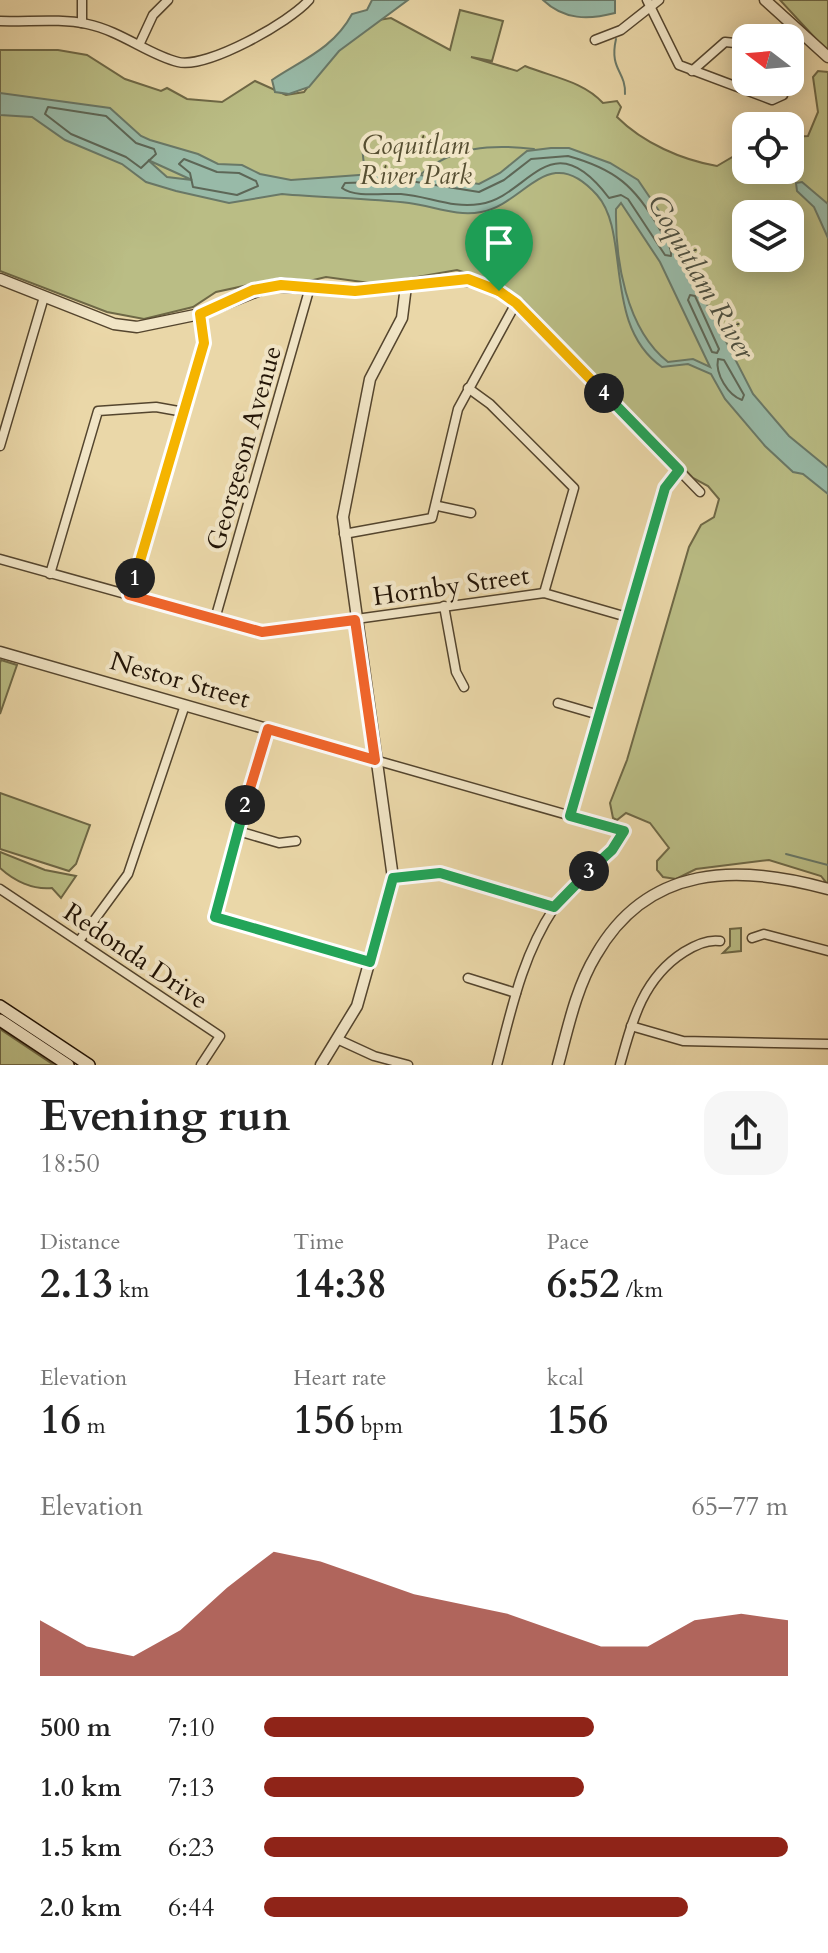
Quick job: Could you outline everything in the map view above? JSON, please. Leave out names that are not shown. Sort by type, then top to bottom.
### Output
[{"type":"main road","points":[[0,1006],[89,1065]]},
{"type":"main road","points":[[0,1020],[68,1065]]},
{"type":"street","points":[[82,0],[82,23]]},
{"type":"street","points":[[140,43],[153,15],[168,0]]},
{"type":"street","points":[[0,21],[82,23],[140,43],[173,61],[199,63],[287,20],[309,0]]},
{"type":"street","points":[[595,40],[621,30],[649,3],[659,0]]},
{"type":"street","points":[[765,0],[828,57]]},
{"type":"street","points":[[649,3],[677,63],[732,86]]},
{"type":"street","points":[[692,71],[725,42],[732,43]]},
{"type":"street","points":[[761,96],[772,100],[781,96]]},
{"type":"street","points":[[0,279],[127,327],[149,326],[200,314],[260,288],[281,285],[355,291],[468,279],[489,286],[516,303],[700,492]]},
{"type":"street","points":[[321,1065],[357,1006],[393,878],[355,620],[344,511],[370,379],[402,318],[406,286]]},
{"type":"street","name":"Georgeson Avenue","points":[[215,619],[310,287]]},
{"type":"street","points":[[0,446],[44,297]]},
{"type":"street","points":[[344,534],[429,521],[438,506],[452,426],[468,388],[516,303]]},
{"type":"street","points":[[129,595],[204,343],[200,314]]},
{"type":"street","points":[[468,388],[490,404],[574,488],[544,593]]},
{"type":"street","points":[[50,574],[98,411],[156,407],[184,412]]},
{"type":"street","points":[[570,816],[665,488],[679,470]]},
{"type":"street","points":[[438,506],[471,513]]},
{"type":"street","name":"Hornby Street","points":[[0,559],[262,632],[544,593],[627,617]]},
{"type":"street","points":[[444,606],[456,672],[464,687]]},
{"type":"street","name":"Nestor Street","points":[[0,652],[624,831],[612,850],[554,907]]},
{"type":"street","points":[[558,703],[599,715]]},
{"type":"street","points":[[79,941],[128,874],[185,705]]},
{"type":"street","points":[[268,729],[215,917],[370,962]]},
{"type":"street","points":[[238,831],[279,843],[296,841]]},
{"type":"street","points":[[393,878],[440,873],[554,907],[531,948],[497,1065]]},
{"type":"street","points":[[558,1065],[587,971],[608,936],[638,904],[674,884],[737,873],[780,876],[828,889]]},
{"type":"street","name":"Redonda Drive","points":[[0,889],[220,1036],[201,1065]]},
{"type":"street","points":[[752,938],[764,934],[828,951]]},
{"type":"street","points":[[620,1065],[638,1007],[658,973],[689,949],[711,940],[720,941]]},
{"type":"street","points":[[468,978],[516,993]]},
{"type":"street","points":[[631,1026],[683,1041],[828,1044]]},
{"type":"street","points":[[337,1039],[374,1056],[408,1065]]},
{"type":"green space","points":[[780,0],[828,0],[828,52],[804,24]]},
{"type":"green space","name":"Coquitlam River Park","points":[[460,10],[503,21],[492,61],[471,57],[517,71],[525,66],[586,89],[603,103],[617,101],[621,107],[617,117],[664,149],[717,166],[732,157],[732,184],[804,184],[804,136],[808,136],[818,112],[813,77],[818,71],[828,72],[828,885],[821,876],[769,860],[696,869],[676,879],[663,877],[657,870],[657,861],[669,848],[650,823],[626,813],[617,820],[613,818],[610,803],[627,760],[689,547],[701,525],[714,517],[719,499],[708,486],[693,478],[523,300],[501,284],[457,270],[377,284],[326,277],[309,281],[281,278],[216,292],[193,307],[144,319],[107,312],[0,271],[0,50],[58,50],[87,55],[125,79],[161,91],[167,88],[187,99],[222,102],[255,81],[286,95],[304,92],[326,62],[372,21],[391,18],[450,50]]},
{"type":"green space","points":[[1,660],[17,665],[0,714],[0,663]]},
{"type":"green space","points":[[0,793],[90,825],[76,864],[69,871],[0,849]]},
{"type":"green space","points":[[0,852],[45,870],[76,876],[61,898],[52,888],[31,886],[5,873],[0,868]]},
{"type":"green space","points":[[741,928],[741,951],[723,953],[730,946],[730,929]]},
{"type":"green space","points":[[0,1029],[54,1065],[0,1065]]},
{"type":"water","points":[[372,0],[408,0],[339,51],[309,87],[289,94],[275,92],[272,80],[327,45],[352,14],[367,10]]},
{"type":"water","points":[[543,0],[615,0],[615,13],[577,17],[551,7]]},
{"type":"water","name":"Coquitlam River","points":[[0,93],[110,108],[141,136],[150,140],[198,154],[218,164],[242,165],[260,174],[291,180],[400,172],[479,184],[500,173],[527,151],[551,148],[569,148],[610,163],[638,180],[659,211],[753,394],[789,436],[828,468],[828,494],[803,474],[793,472],[765,446],[725,399],[711,374],[688,364],[662,367],[643,349],[631,328],[624,304],[607,212],[597,195],[580,180],[565,173],[551,174],[497,207],[472,213],[393,201],[282,194],[229,203],[146,182],[122,164],[65,140],[32,117],[0,115]],"holes":[[[148,160],[192,180],[167,177]],[[621,203],[660,262],[710,367],[693,359],[668,362],[642,331],[633,313],[621,271],[616,229],[616,209]]]},
{"type":"water","points":[[796,184],[804,184],[828,204],[828,238],[814,207],[797,191]]},
{"type":"waterway","points":[[616,39],[616,64],[625,94]]},
{"type":"waterway","points":[[362,147],[365,174]]},
{"type":"waterway","points":[[420,175],[446,158],[474,149],[534,149]]},
{"type":"waterway","points":[[786,854],[828,865]]},
{"type":"route","points":[[468,279],[499,291],[516,303],[679,470],[665,488],[570,816],[624,831],[622,838],[554,907],[440,873],[393,878],[370,962],[215,917],[268,729],[375,760],[355,620],[262,632],[129,595],[204,343],[200,314],[253,290],[281,285],[355,291],[468,279]]}]
